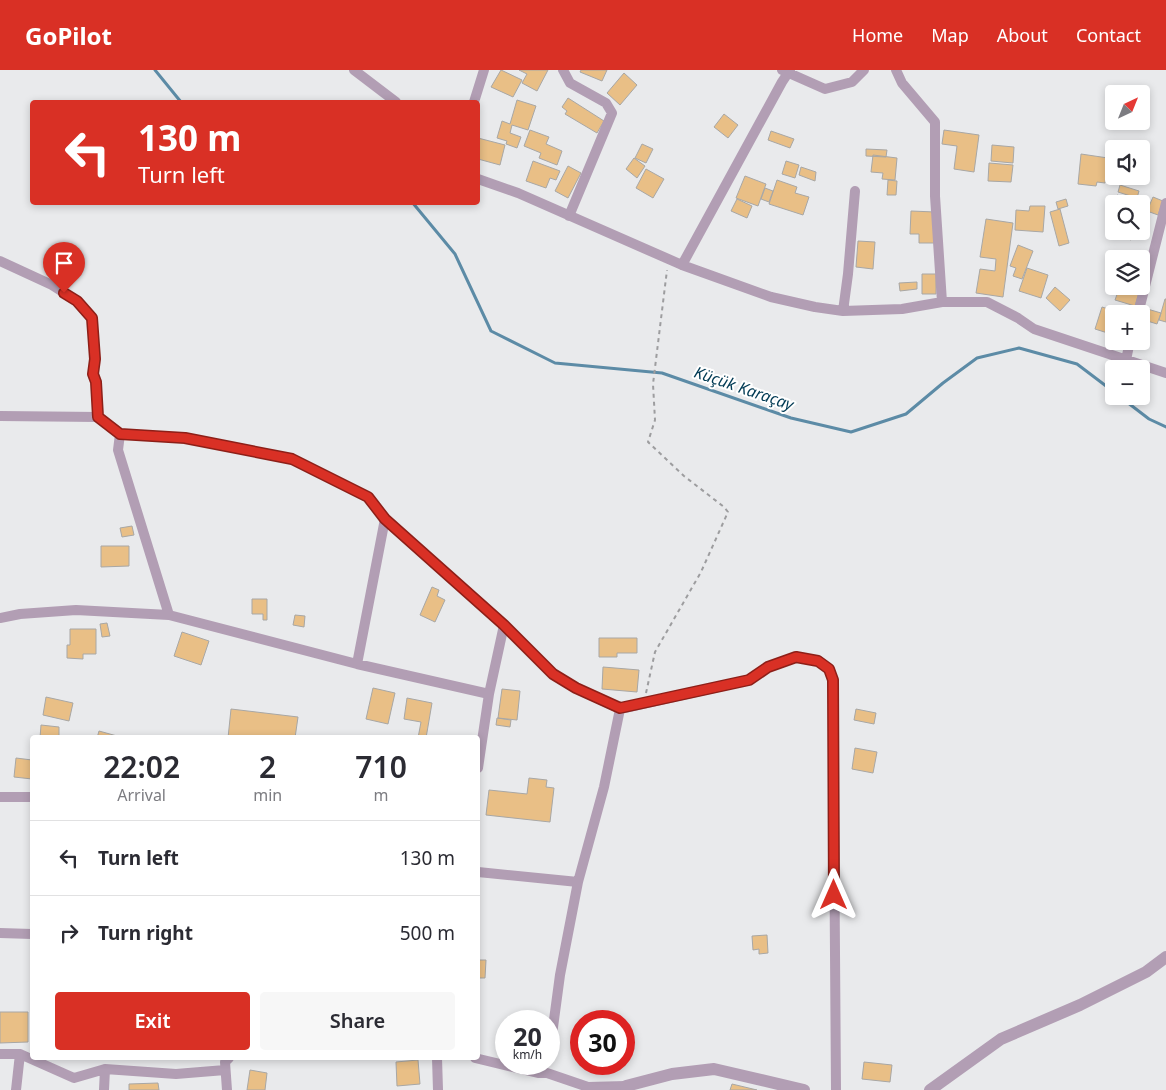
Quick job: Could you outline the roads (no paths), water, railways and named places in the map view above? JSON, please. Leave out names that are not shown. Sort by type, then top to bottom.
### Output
[{"type":"street","points":[[354,70],[393,100]]},
{"type":"street","points":[[475,100],[484,70]]},
{"type":"street","points":[[563,70],[570,83],[606,103],[612,113],[569,216]]},
{"type":"street","points":[[682,265],[786,71],[825,89],[852,82],[864,70]]},
{"type":"street","points":[[896,70],[902,83],[935,122],[935,196],[942,302]]},
{"type":"street","points":[[480,180],[518,193],[682,265],[771,297],[814,307],[843,311],[902,309],[942,302],[987,302],[1018,318],[1034,329],[1126,360],[1128,350]]},
{"type":"street","points":[[843,311],[855,191]]},
{"type":"street","points":[[1140,305],[1166,203]]},
{"type":"street","points":[[0,261],[52,285],[77,301],[92,318],[95,359],[93,374],[96,382],[98,417]]},
{"type":"street","points":[[1150,368],[1166,373]]},
{"type":"street","points":[[0,416],[98,417],[120,434],[185,438],[292,459],[368,497],[385,519],[504,625],[553,674],[576,688],[620,708],[749,680],[768,667],[796,657],[818,661],[829,669],[833,680],[836,1090]]},
{"type":"street","points":[[120,434],[118,450],[169,615]]},
{"type":"street","points":[[357,664],[385,519]]},
{"type":"street","points":[[0,618],[20,614],[76,610],[169,615],[357,664],[489,694]]},
{"type":"street","points":[[480,755],[489,694],[504,625]]},
{"type":"street","points":[[555,1010],[578,882],[604,787],[620,708]]},
{"type":"street","points":[[0,797],[30,797]]},
{"type":"street","points":[[480,872],[578,882]]},
{"type":"street","points":[[0,932],[30,934]]},
{"type":"street","points":[[930,1090],[1001,1039],[1088,1001],[1146,972],[1166,957]]},
{"type":"street","points":[[0,1054],[20,1054],[30,1058]]},
{"type":"street","points":[[16,1090],[20,1054]]},
{"type":"street","points":[[480,1059],[495,1063]]},
{"type":"street","points":[[34,1060],[74,1078],[104,1068],[176,1074],[225,1070]]},
{"type":"street","points":[[227,1060],[225,1062],[227,1090]]},
{"type":"street","points":[[437,1060],[438,1090]]},
{"type":"street","points":[[104,1068],[104,1090]]},
{"type":"street","points":[[560,1074],[588,1087],[626,1086],[672,1074],[714,1070],[804,1090]]},
{"type":"waterway","name":"Küçük Karaçay","points":[[155,70],[179,100]]},
{"type":"waterway","name":"Küçük Karaçay","points":[[414,205],[455,254],[491,331],[555,363],[662,373],[791,418],[851,432],[906,414],[977,358],[1019,348],[1077,364],[1105,385]]},
{"type":"waterway","name":"Küçük Karaçay","points":[[1131,405],[1149,419],[1166,427]]}]
